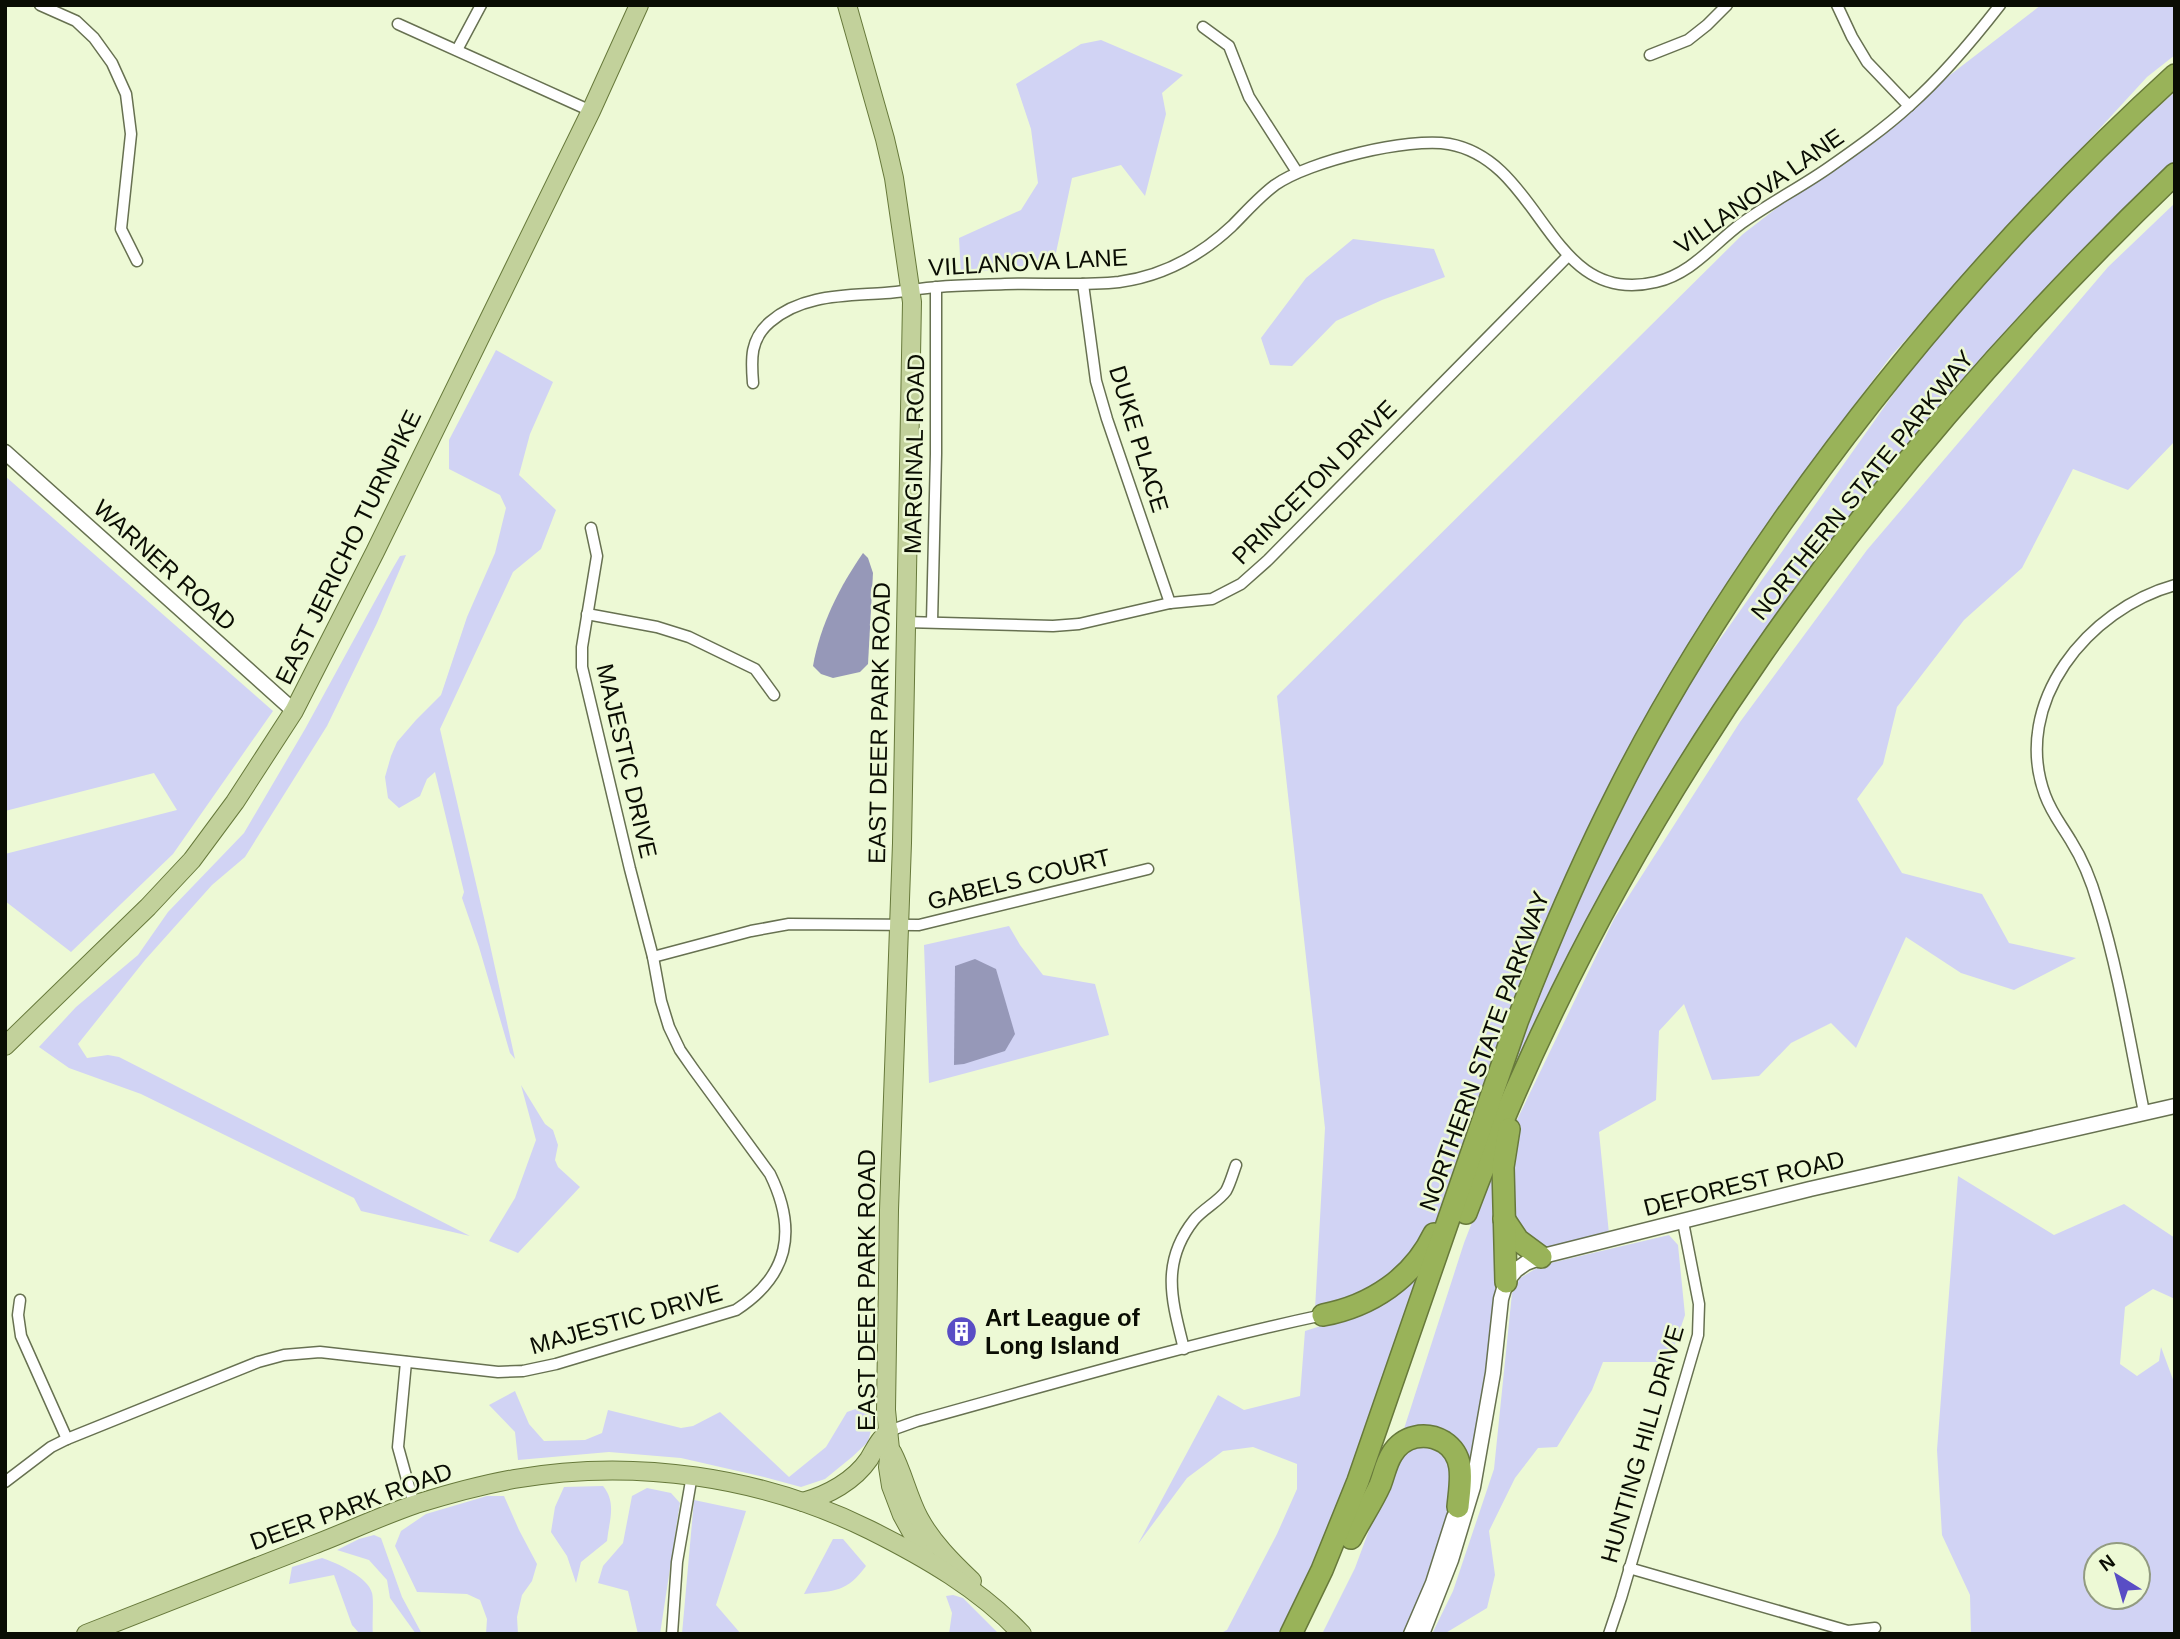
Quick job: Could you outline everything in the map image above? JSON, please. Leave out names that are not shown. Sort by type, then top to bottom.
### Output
[{"type":"highway","name":"NORTHERN STATE PARKWAY","points":[[1291,1634],[1347,1511],[1517,1022],[1570,891],[1634,760],[1721,613],[1810,482],[1868,406],[1994,256],[2069,177],[2175,75]]},
{"type":"highway","name":"NORTHERN STATE PARKWAY","points":[[1306,1634],[1351,1538],[1462,1222],[1500,1126],[1545,1025],[1594,928],[1665,801],[1722,710],[1785,619],[1875,502],[1977,382],[2076,273],[2175,174]]},
{"type":"highway","points":[[1506,1282],[1503,1167],[1507,1136],[1531,1074],[1545,1025]]},
{"type":"highway","points":[[1323,1315],[1344,1310],[1375,1297],[1412,1267],[1431,1239],[1468,1166]]},
{"type":"highway","points":[[1504,1218],[1518,1240],[1541,1257]]},
{"type":"highway","points":[[1351,1538],[1379,1485],[1390,1456],[1397,1447],[1411,1438],[1424,1436],[1437,1439],[1455,1452],[1461,1468],[1458,1507]]},
{"type":"main road","name":"EAST JERICHO TURNPIKE","points":[[5,1046],[148,907],[192,860],[235,802],[294,712],[591,111],[639,5]]},
{"type":"main road","name":"EAST DEER PARK ROAD","points":[[847,5],[888,152],[900,211],[911,290],[900,926],[889,1210],[886,1410],[891,1486],[902,1515],[927,1560]]},
{"type":"main road","points":[[803,1502],[846,1482],[860,1470],[881,1437],[889,1440]]},
{"type":"main road","name":"EAST DEER PARK ROAD","points":[[889,1440],[915,1509],[928,1533],[952,1562],[1007,1618]]},
{"type":"main road","name":"DEER PARK ROAD","points":[[86,1634],[414,1505],[502,1482],[554,1473],[613,1470],[692,1475],[749,1487],[803,1502],[856,1523],[927,1560],[1007,1618],[1022,1634]]},
{"type":"main road","points":[[749,1487],[799,1491],[818,1490],[846,1482]]},
{"type":"street","points":[[40,5],[76,21],[94,38],[112,63],[126,94],[131,134],[121,229],[137,261]]},
{"type":"street","points":[[457,50],[481,5]]},
{"type":"street","points":[[1650,55],[1688,40],[1727,5]]},
{"type":"street","points":[[1837,5],[1867,62],[1909,106]]},
{"type":"street","name":"VILLANOVA LANE","points":[[753,383],[750,357],[753,345],[770,321],[791,308],[817,299],[936,287],[1083,285],[1152,275],[1183,263],[1224,233],[1279,182],[1325,163],[1402,144],[1427,142],[1450,144],[1471,150],[1504,172],[1568,256],[1581,268],[1615,283],[1634,285],[1655,282],[1692,266],[1740,225],[1829,168],[1909,106],[1951,65],[2000,5]]},
{"type":"street","points":[[398,24],[591,111]]},
{"type":"street","points":[[1203,27],[1228,46],[1249,97],[1297,173]]},
{"type":"street","name":"PRINCETON DRIVE","points":[[905,622],[1053,626],[1079,624],[1170,603],[1212,598],[1241,584],[1268,560],[1568,256]]},
{"type":"street","name":"DUKE PLACE","points":[[1083,285],[1096,381],[1170,603]]},
{"type":"street","name":"MARGINAL ROAD","points":[[932,622],[936,287]]},
{"type":"street","name":"WARNER ROAD","points":[[5,452],[294,712]]},
{"type":"street","name":"MAJESTIC DRIVE","points":[[5,1482],[67,1438],[284,1355],[320,1352],[498,1372],[523,1371],[556,1364],[736,1310],[765,1287],[778,1267],[785,1244],[786,1219],[781,1196],[770,1174],[680,1050],[661,1001],[653,957],[582,667],[582,648],[597,556],[591,528]]},
{"type":"street","points":[[2144,1112],[2102,914],[2092,884],[2072,841],[2054,817],[2044,793],[2036,750],[2037,728],[2056,678],[2092,631],[2138,599],[2175,584]]},
{"type":"street","points":[[587,614],[657,626],[689,637],[755,669],[774,695]]},
{"type":"street","name":"GABELS COURT","points":[[653,957],[751,931],[789,924],[919,925],[1148,869]]},
{"type":"street","name":"DEFOREST ROAD","points":[[1506,1282],[1521,1266],[1541,1257],[1810,1189],[2175,1106]]},
{"type":"street","points":[[1184,1349],[1170,1283],[1172,1260],[1182,1237],[1194,1220],[1225,1191],[1236,1166]]},
{"type":"street","name":"HUNTING HILL DRIVE","points":[[1609,1634],[1698,1335],[1699,1304],[1683,1222]]},
{"type":"street","points":[[1422,1634],[1443,1583],[1473,1487],[1506,1282]]},
{"type":"street","points":[[20,1300],[20,1336],[67,1438]]},
{"type":"street","points":[[889,1440],[930,1418],[1184,1349],[1323,1315]]},
{"type":"street","points":[[406,1362],[398,1447],[414,1505]]},
{"type":"street","points":[[1411,1634],[1433,1583],[1477,1458]]},
{"type":"street","points":[[672,1634],[677,1562],[692,1475]]},
{"type":"street","points":[[1629,1568],[1848,1631],[1875,1628]]},
{"type":"shaded area","points":[[2041,5],[2175,5],[2175,55],[2147,77],[1891,356],[1773,514],[1659,695],[1534,955],[1492,1061],[1426,1245],[1363,1296],[1315,1309],[1325,1128],[1277,696],[1743,234]]},
{"type":"shaded area","points":[[1101,40],[1183,75],[1162,93],[1166,114],[1145,196],[1121,165],[1072,178],[1054,262],[961,274],[959,238],[1021,210],[1038,183],[1031,129],[1016,84],[1081,44]]},
{"type":"shaded area","points":[[2175,92],[2175,169],[1788,606],[1495,1117],[1521,1039],[1585,878],[1682,693],[1928,345],[2023,238],[2112,147]]},
{"type":"shaded area","points":[[2175,203],[2175,441],[2128,490],[2073,469],[2022,568],[1964,620],[1897,707],[1883,764],[1857,799],[1902,873],[1982,894],[2009,943],[2076,958],[2014,990],[1961,973],[1906,937],[1856,1048],[1831,1023],[1791,1043],[1759,1076],[1712,1080],[1684,1004],[1659,1031],[1656,1100],[1599,1132],[1609,1234],[1544,1250],[1517,1230],[1509,1201],[1514,1126],[1614,919],[1740,722],[1867,550],[2108,267]]},
{"type":"shaded area","points":[[1353,239],[1434,249],[1445,277],[1382,300],[1336,321],[1292,366],[1270,365],[1261,338],[1306,278]]},
{"type":"shaded area","points":[[496,350],[553,382],[530,434],[519,475],[556,510],[541,549],[513,572],[440,729],[515,1059],[510,1053],[462,898],[464,892],[435,772],[427,779],[420,796],[399,808],[388,798],[385,777],[397,742],[441,695],[467,617],[495,553],[506,508],[500,495],[449,469],[449,440]]},
{"type":"shaded area","points":[[5,476],[273,711],[173,854],[71,952],[5,901],[5,854],[177,810],[154,773],[5,811]]},
{"type":"shaded area","points":[[863,553],[868,558],[873,573],[868,664],[860,672],[833,678],[821,674],[813,666],[816,651],[832,606]]},
{"type":"shaded area","points":[[406,555],[377,623],[327,726],[245,857],[212,885],[145,960],[78,1044],[87,1058],[108,1055],[119,1057],[470,1236],[361,1211],[354,1198],[141,1094],[69,1068],[39,1047],[76,1007],[138,955],[168,912],[244,833],[305,729],[393,568],[400,556]]},
{"type":"shaded area","points":[[1009,926],[1043,975],[1095,984],[1109,1035],[929,1083],[924,945]]},
{"type":"shaded area","points":[[975,959],[996,969],[1015,1034],[1005,1051],[954,1065],[955,966]]},
{"type":"shaded area","points":[[521,1085],[545,1124],[553,1130],[558,1145],[555,1160],[558,1167],[580,1187],[518,1253],[489,1241],[515,1198],[536,1140]]},
{"type":"shaded area","points":[[1495,1163],[1497,1301],[1489,1368],[1468,1466],[1459,1448],[1402,1435],[1464,1243]]},
{"type":"shaded area","points":[[1958,1176],[2054,1235],[2124,1204],[2175,1238],[2175,1299],[2153,1289],[2125,1307],[2120,1364],[2137,1376],[2159,1361],[2161,1347],[2175,1385],[2175,1634],[1971,1634],[1970,1595],[1942,1535],[1937,1450]]},
{"type":"shaded area","points":[[1669,1235],[1678,1245],[1685,1315],[1669,1362],[1603,1362],[1592,1390],[1557,1447],[1538,1448],[1515,1478],[1489,1531],[1495,1575],[1487,1608],[1444,1634],[1432,1634],[1453,1591],[1494,1469],[1512,1293],[1520,1278],[1542,1265]]},
{"type":"shaded area","points":[[1424,1268],[1386,1384],[1287,1634],[1219,1634],[1227,1630],[1277,1534],[1297,1489],[1297,1464],[1253,1447],[1223,1451],[1187,1478],[1138,1544],[1218,1395],[1244,1410],[1300,1396],[1305,1331],[1346,1318]]},
{"type":"shaded area","points":[[515,1391],[529,1424],[544,1441],[585,1440],[602,1433],[608,1410],[681,1428],[693,1426],[720,1412],[789,1477],[826,1447],[847,1412],[864,1406],[875,1415],[868,1442],[825,1479],[801,1487],[681,1458],[609,1452],[518,1460],[515,1432],[489,1405]]},
{"type":"shaded area","points":[[1413,1445],[1443,1448],[1458,1484],[1415,1610],[1404,1634],[1322,1634],[1355,1568],[1392,1468]]},
{"type":"shaded area","points":[[603,1486],[611,1506],[607,1541],[581,1562],[576,1583],[567,1556],[551,1532],[555,1507],[564,1487]]},
{"type":"shaded area","points":[[647,1488],[671,1493],[680,1503],[660,1634],[638,1634],[628,1591],[598,1583],[603,1566],[623,1543],[632,1496]]},
{"type":"shaded area","points":[[487,1496],[504,1496],[537,1564],[532,1581],[522,1595],[517,1617],[518,1634],[486,1634],[487,1619],[480,1600],[467,1594],[417,1592],[395,1546],[401,1531],[426,1514]]},
{"type":"shaded area","points":[[694,1500],[746,1511],[716,1605],[741,1634],[682,1634]]},
{"type":"shaded area","points":[[374,1535],[381,1538],[402,1597],[422,1634],[416,1634],[390,1598],[387,1580],[369,1560],[337,1550]]},
{"type":"shaded area","points":[[833,1539],[843,1539],[866,1566],[853,1581],[840,1589],[804,1594]]},
{"type":"shaded area","points":[[322,1558],[351,1571],[365,1581],[373,1596],[373,1634],[360,1634],[352,1625],[334,1575],[289,1584],[292,1567]]},
{"type":"shaded area","points":[[946,1596],[963,1598],[999,1634],[949,1634],[952,1613]]},
{"type":"place","name":"Art League of Long Island","points":[[962,1331]]}]
